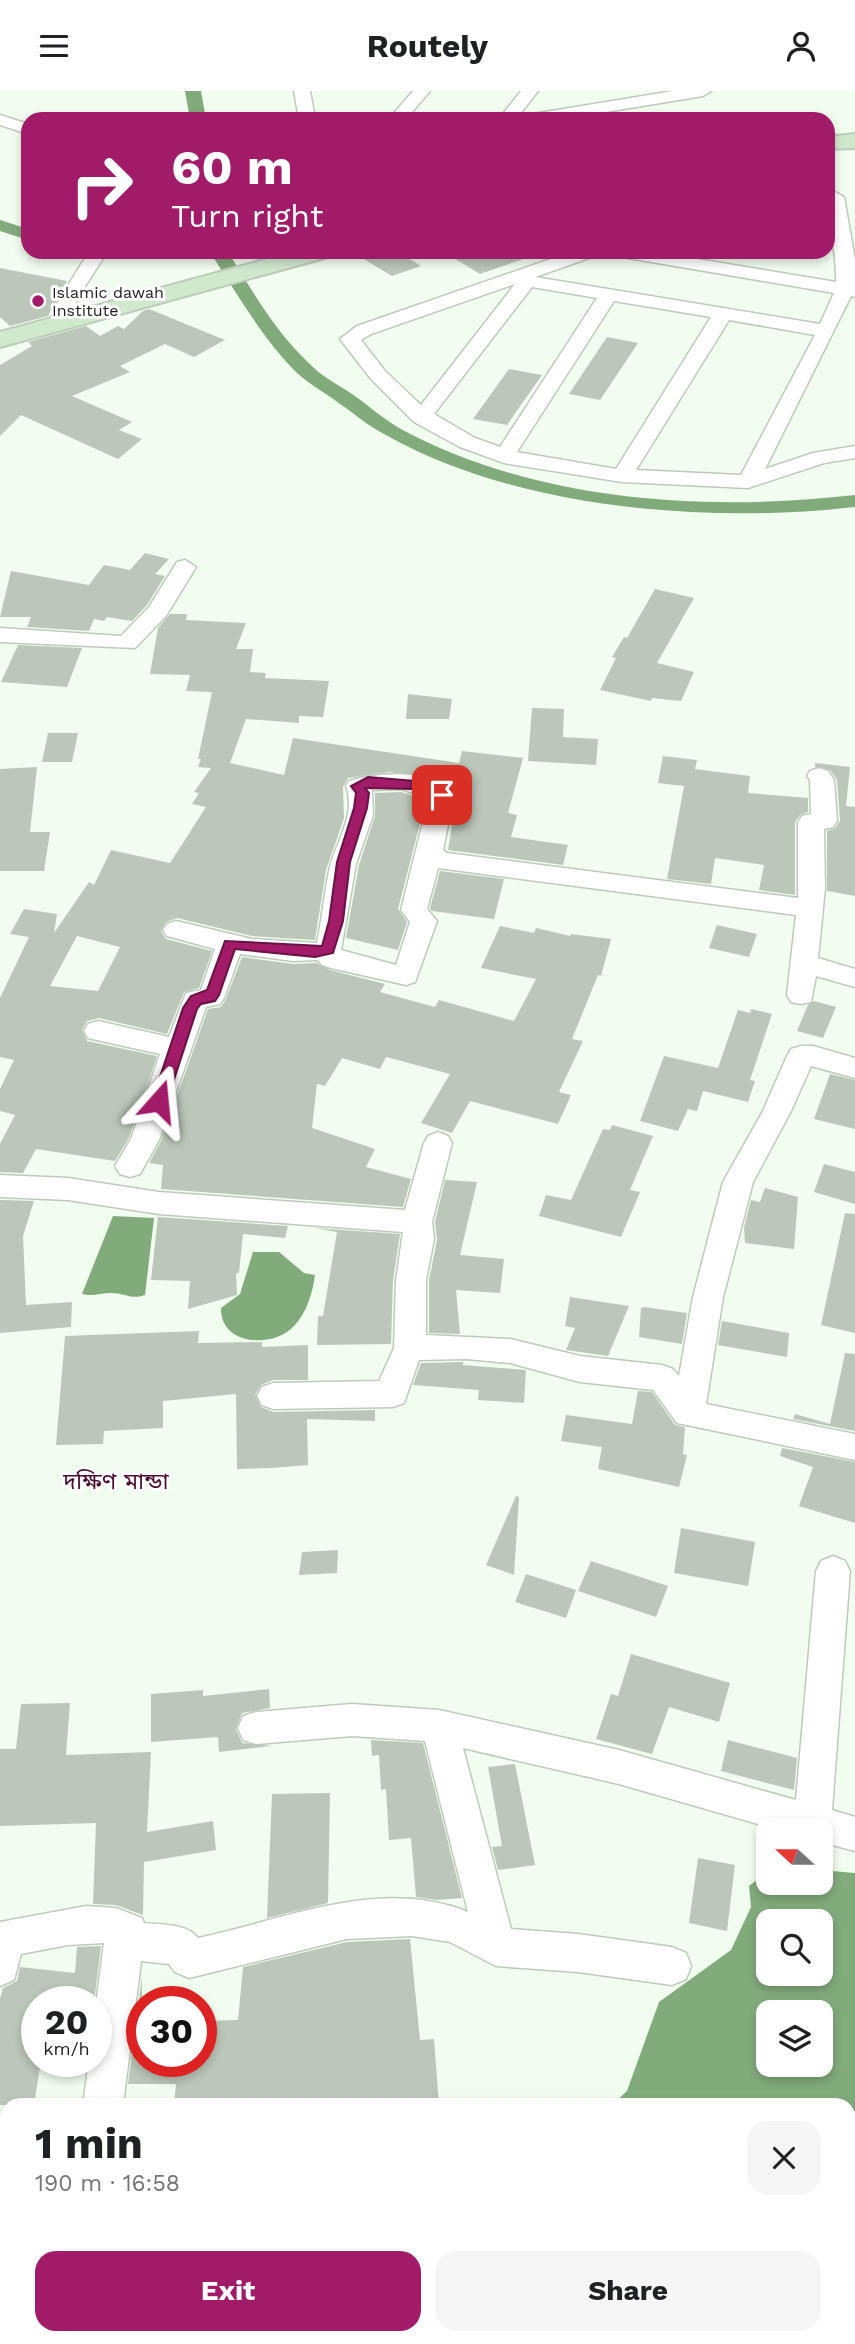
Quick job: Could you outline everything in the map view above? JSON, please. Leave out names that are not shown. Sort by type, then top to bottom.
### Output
[{"type":"street","points":[[302,91],[306,112]]},
{"type":"street","points":[[403,112],[422,91]]},
{"type":"street","points":[[513,112],[530,91]]},
{"type":"street","points":[[567,112],[651,95],[703,91]]},
{"type":"street","points":[[0,120],[21,127]]},
{"type":"street","points":[[835,142],[855,141]]},
{"type":"street","points":[[835,197],[855,195]]},
{"type":"street","points":[[748,482],[850,290],[850,261],[835,210]]},
{"type":"street","points":[[58,323],[70,296],[94,259]]},
{"type":"street","points":[[0,340],[294,259]]},
{"type":"street","points":[[572,259],[519,280],[363,330],[349,339],[374,374],[421,418],[463,441],[504,457],[622,476],[748,482],[820,457],[855,452]]},
{"type":"street","points":[[664,259],[850,290]]},
{"type":"street","points":[[519,280],[827,331]]},
{"type":"street","points":[[421,418],[519,280]]},
{"type":"street","points":[[504,457],[609,295]]},
{"type":"street","points":[[622,476],[723,314]]},
{"type":"street","points":[[0,635],[127,643],[158,611],[185,567]]},
{"type":"street","points":[[801,995],[809,908],[811,823],[824,821],[822,779],[819,776]]},
{"type":"street","points":[[368,782],[415,785],[442,795],[414,910],[424,921],[406,976],[331,958],[328,950],[336,921],[343,862],[360,808],[362,793],[358,786],[368,782]]},
{"type":"street","points":[[430,852],[440,860],[809,908]]},
{"type":"street","points":[[176,930],[230,944],[315,953],[328,950]]},
{"type":"street","points":[[130,1166],[145,1140],[190,1008],[196,1000],[210,997],[214,992],[230,944]]},
{"type":"street","points":[[803,963],[855,978]]},
{"type":"street","points":[[98,1031],[176,1048]]},
{"type":"street","points":[[688,1414],[708,1297],[738,1182],[777,1111],[801,1056],[813,1056],[855,1068]]},
{"type":"street","points":[[273,1396],[393,1394],[396,1374],[410,1348],[411,1280],[419,1239],[416,1222],[438,1143]]},
{"type":"street","points":[[0,1186],[68,1189],[118,1199],[159,1203],[416,1222]]},
{"type":"street","points":[[410,1348],[510,1351],[580,1369],[662,1378],[688,1414],[855,1447]]},
{"type":"street","points":[[813,1818],[833,1571]]},
{"type":"street","points":[[256,1728],[352,1720],[439,1726],[619,1767],[802,1818]]},
{"type":"street","points":[[439,1726],[496,1947]]},
{"type":"street","points":[[833,1827],[855,1834]]},
{"type":"street","points":[[104,2098],[124,1940],[180,1946],[189,1959],[235,1951],[247,1944],[309,1926],[374,1917],[449,1923],[496,1947],[578,1952],[672,1966]]},
{"type":"street","points":[[0,1967],[4,1939],[91,1924],[119,1925],[128,1931],[128,1940]]},
{"type":"shaded area","points":[[113,1216],[154,1218],[145,1295],[136,1297],[111,1293],[82,1294]]},
{"type":"shaded area","points":[[253,1252],[279,1252],[304,1273],[315,1275],[303,1314],[286,1333],[274,1338],[250,1340],[238,1336],[229,1330],[223,1321],[221,1308],[240,1294]]},
{"type":"shaded area","points":[[833,1871],[855,1873],[855,2098],[620,2098],[627,2091],[659,2002],[731,1950],[751,1907],[749,1886],[756,1880],[756,1895],[833,1895]]},
{"type":"building","points":[[364,259],[410,259],[421,266],[392,276]]},
{"type":"building","points":[[455,259],[523,259],[480,274]]},
{"type":"building","points":[[0,268],[67,281],[48,316],[10,326],[0,317]]},
{"type":"building","points":[[149,309],[225,340],[194,357],[165,344],[120,366],[130,372],[72,396],[132,422],[119,430],[142,439],[118,459],[21,415],[0,436],[0,365],[32,346],[28,342],[86,326],[100,336],[118,326],[124,329],[143,311]]},
{"type":"building","points":[[607,337],[638,343],[600,400],[569,394]]},
{"type":"building","points":[[509,369],[542,375],[507,425],[473,419]]},
{"type":"building","points":[[145,553],[169,559],[155,574],[165,576],[147,605],[132,621],[107,617],[104,621],[94,619],[89,631],[27,627],[31,617],[0,617],[11,571],[89,585],[104,565],[130,570]]},
{"type":"building","points":[[655,589],[694,598],[657,663],[694,672],[681,701],[652,698],[651,701],[600,690],[616,658],[612,657],[624,637],[627,638]]},
{"type":"building","points":[[170,614],[187,614],[186,620],[246,623],[236,649],[253,649],[250,672],[266,673],[265,678],[329,681],[323,717],[299,716],[299,723],[246,719],[230,763],[284,775],[293,738],[459,763],[462,751],[523,758],[508,813],[517,815],[511,837],[568,845],[563,865],[448,850],[457,796],[447,784],[435,778],[389,772],[348,778],[343,787],[344,818],[326,870],[315,940],[252,936],[177,918],[166,922],[161,931],[166,939],[212,951],[199,988],[184,992],[167,1034],[99,1018],[87,1021],[82,1030],[87,1041],[157,1056],[129,1138],[115,1161],[36,1149],[23,1173],[0,1172],[0,1144],[15,1115],[0,1111],[0,1089],[14,1060],[0,1057],[0,998],[29,937],[10,934],[24,909],[57,914],[54,933],[89,882],[94,885],[111,850],[170,863],[206,807],[192,804],[199,793],[194,792],[211,768],[198,767],[201,759],[198,759],[212,692],[186,691],[190,675],[150,674],[158,628]],"holes":[[[77,936],[120,947],[98,991],[50,986]]]},
{"type":"building","points":[[18,645],[82,648],[67,687],[1,682]]},
{"type":"building","points":[[408,694],[452,699],[449,719],[406,719]]},
{"type":"building","points":[[532,708],[564,709],[563,737],[598,739],[596,765],[528,761]]},
{"type":"building","points":[[48,733],[78,733],[72,762],[42,762]]},
{"type":"building","points":[[663,756],[697,760],[695,769],[750,776],[748,793],[808,798],[808,812],[800,815],[795,822],[795,895],[759,890],[764,865],[715,858],[711,884],[667,879],[684,786],[658,783]]},
{"type":"building","points":[[815,763],[850,767],[846,806],[855,807],[855,896],[827,891],[827,831],[835,828],[840,821],[837,780],[830,770],[815,767]]},
{"type":"building","points":[[37,767],[30,832],[50,832],[44,871],[0,871],[0,769]]},
{"type":"building","points":[[401,792],[426,800],[398,909],[407,922],[398,950],[346,938],[359,865],[375,816],[375,793]]},
{"type":"building","points":[[440,871],[504,879],[494,919],[432,911],[430,908]]},
{"type":"building","points":[[717,925],[757,934],[749,957],[709,948]]},
{"type":"building","points":[[500,926],[534,933],[536,928],[570,936],[611,939],[601,976],[598,975],[572,1039],[583,1041],[559,1092],[571,1095],[558,1124],[470,1101],[452,1133],[421,1123],[450,1074],[386,1057],[380,1069],[342,1058],[325,1086],[317,1084],[312,1128],[375,1149],[366,1167],[411,1179],[403,1207],[161,1189],[163,1165],[149,1163],[161,1141],[208,1009],[221,1007],[242,957],[293,964],[317,963],[330,970],[385,984],[380,992],[435,1007],[439,1000],[514,1021],[536,979],[481,968]]},
{"type":"building","points":[[814,1001],[836,1007],[823,1038],[797,1031],[808,1005]]},
{"type":"building","points":[[751,1009],[772,1014],[750,1080],[755,1081],[748,1102],[703,1091],[697,1111],[688,1109],[678,1131],[640,1121],[664,1056],[718,1068],[738,1010],[750,1013]]},
{"type":"building","points":[[830,1074],[855,1080],[855,1129],[814,1119]]},
{"type":"building","points":[[612,1125],[653,1136],[630,1190],[640,1192],[621,1237],[539,1216],[546,1195],[571,1200],[603,1129],[610,1130]]},
{"type":"building","points":[[824,1164],[855,1172],[855,1204],[814,1192]]},
{"type":"building","points":[[445,1180],[477,1182],[460,1255],[504,1259],[500,1293],[456,1290],[460,1334],[429,1333],[429,1280],[437,1240],[435,1222]]},
{"type":"building","points":[[765,1188],[798,1197],[794,1249],[745,1243],[744,1227],[751,1200],[760,1202]]},
{"type":"building","points":[[0,1200],[34,1201],[23,1236],[26,1305],[72,1302],[71,1327],[0,1333]]},
{"type":"building","points":[[845,1213],[855,1214],[855,1333],[821,1325]]},
{"type":"building","points":[[158,1216],[288,1226],[285,1238],[243,1234],[239,1273],[236,1273],[237,1295],[188,1309],[190,1281],[151,1280]]},
{"type":"building","points":[[314,1228],[400,1234],[393,1280],[391,1344],[317,1345],[318,1316],[323,1316],[337,1232]]},
{"type":"building","points":[[570,1297],[629,1306],[608,1356],[566,1350],[575,1328],[565,1326]]},
{"type":"building","points":[[641,1308],[687,1313],[682,1344],[639,1337]]},
{"type":"building","points":[[722,1321],[789,1333],[787,1357],[718,1345]]},
{"type":"building","points":[[199,1331],[198,1343],[262,1342],[262,1347],[308,1345],[308,1380],[273,1380],[261,1385],[255,1395],[261,1407],[273,1412],[375,1410],[375,1421],[307,1419],[308,1465],[271,1468],[237,1469],[236,1394],[163,1401],[163,1428],[104,1431],[103,1444],[56,1445],[65,1336]]},
{"type":"building","points":[[845,1353],[855,1354],[855,1431],[793,1419],[795,1414],[830,1424]]},
{"type":"building","points":[[463,1362],[463,1365],[526,1370],[524,1403],[478,1400],[479,1390],[413,1385],[421,1363]]},
{"type":"building","points":[[638,1391],[652,1392],[675,1425],[685,1427],[683,1454],[687,1455],[679,1487],[598,1469],[602,1447],[561,1441],[566,1415],[632,1424]]},
{"type":"building","points":[[782,1448],[855,1462],[855,1523],[799,1506],[813,1467],[780,1456]]},
{"type":"building","points":[[516,1496],[519,1497],[514,1575],[486,1565]]},
{"type":"building","points":[[681,1528],[755,1542],[748,1586],[674,1573]]},
{"type":"building","points":[[338,1550],[337,1573],[299,1575],[302,1552]]},
{"type":"building","points":[[591,1561],[668,1586],[656,1617],[578,1591]]},
{"type":"building","points":[[526,1574],[576,1590],[566,1618],[515,1602]]},
{"type":"building","points":[[631,1654],[730,1683],[719,1722],[669,1707],[652,1754],[596,1739],[611,1694],[618,1696]]},
{"type":"building","points":[[269,1689],[270,1708],[242,1713],[236,1729],[242,1743],[272,1746],[219,1752],[218,1737],[151,1742],[151,1694],[203,1690],[203,1696]]},
{"type":"building","points":[[70,1703],[66,1755],[151,1752],[147,1832],[213,1821],[216,1850],[144,1862],[143,1915],[116,1905],[93,1904],[96,1823],[0,1826],[0,1749],[16,1749],[21,1704]]},
{"type":"building","points":[[371,1740],[423,1743],[462,1898],[437,1900],[416,1897],[411,1838],[389,1840],[386,1789],[381,1790],[379,1755],[372,1756]]},
{"type":"building","points":[[728,1740],[797,1758],[794,1790],[721,1771]]},
{"type":"building","points":[[515,1764],[535,1865],[498,1870],[492,1847],[502,1846],[488,1767]]},
{"type":"building","points":[[330,1793],[328,1903],[267,1918],[272,1794]]},
{"type":"building","points":[[698,1858],[735,1865],[727,1931],[689,1923]]},
{"type":"building","points":[[410,1939],[420,2040],[434,2039],[438,2098],[175,2098],[176,2084],[128,2084],[129,2077],[217,2077],[217,2021],[238,2020],[243,1967],[347,1942]]},
{"type":"building","points":[[101,1946],[96,1986],[21,1986],[21,2077],[38,2077],[35,2098],[0,2098],[0,1999],[3,1988],[17,1981],[20,1967],[75,1973],[77,1947]]},
{"type":"waterway","points":[[193,91],[197,112]]},
{"type":"waterway","points":[[0,225],[21,232]]},
{"type":"waterway","points":[[224,259],[268,327],[308,372],[385,427],[449,457],[562,490],[683,507],[801,507],[855,501]]},
{"type":"place","name":"Islamic dawah Institute","points":[[38,301]]},
{"type":"district","name":"দক্ষিণ মান্ডা","points":[[116,1481]]},
{"type":"route","points":[[159,1101],[190,1008],[196,1000],[210,997],[214,992],[230,944],[315,953],[328,950],[336,921],[343,862],[360,808],[362,793],[358,786],[368,782],[387,782],[415,785],[442,795]]}]
